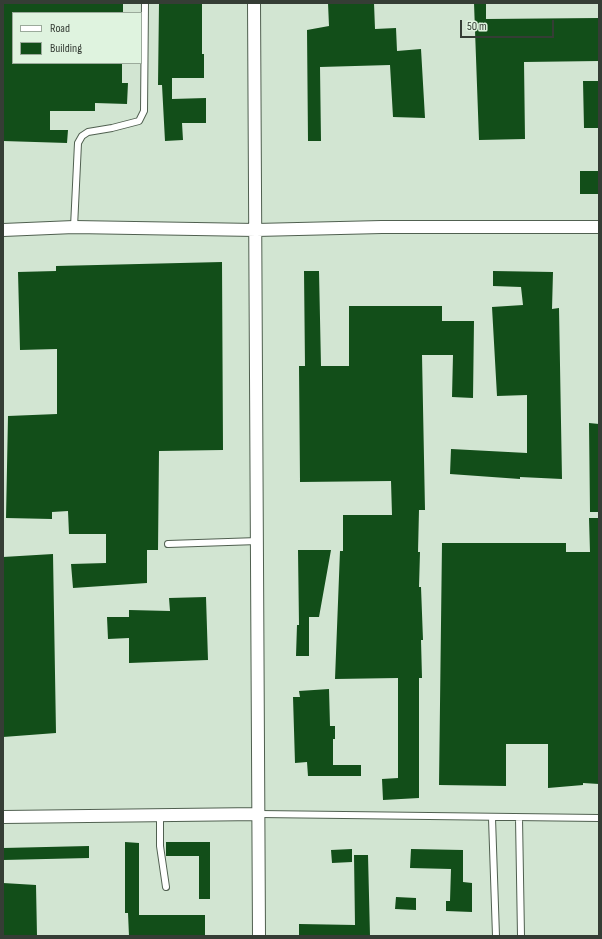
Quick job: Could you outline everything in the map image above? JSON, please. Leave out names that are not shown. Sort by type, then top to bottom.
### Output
[{"type":"street","points":[[254,3],[259,936]]},
{"type":"street","points":[[3,230],[74,227],[256,230],[382,227],[599,227]]},
{"type":"street","points":[[3,817],[259,814]]},
{"type":"lane","points":[[74,227],[78,143],[82,136],[88,132],[112,128],[139,120],[144,111],[145,3]]},
{"type":"lane","points":[[3,230],[3,235]]},
{"type":"lane","points":[[168,544],[258,541]]},
{"type":"lane","points":[[259,814],[492,818],[599,818]]},
{"type":"lane","points":[[160,816],[160,846],[166,887]]},
{"type":"lane","points":[[492,818],[496,936]]},
{"type":"lane","points":[[519,818],[520,936]]},
{"type":"building","points":[[3,3],[123,3],[123,12],[12,12],[12,64],[122,64],[122,83],[128,83],[127,104],[95,103],[95,111],[50,111],[50,130],[68,130],[67,143],[3,141]]},
{"type":"building","points":[[159,3],[202,3],[202,54],[204,54],[204,78],[172,78],[172,99],[206,98],[206,123],[182,123],[183,140],[165,141],[162,85],[158,85]]},
{"type":"building","points":[[328,3],[374,3],[375,29],[396,28],[397,51],[421,49],[425,118],[393,117],[390,65],[320,67],[321,141],[308,141],[307,30],[329,26]]},
{"type":"building","points":[[474,3],[486,3],[486,19],[599,18],[599,61],[524,62],[525,139],[479,140]]},
{"type":"building","points":[[583,81],[599,81],[599,128],[584,128]]},
{"type":"building","points":[[580,171],[598,171],[598,194],[580,194]]},
{"type":"building","points":[[222,262],[223,450],[159,451],[158,550],[147,550],[147,583],[73,588],[71,564],[106,563],[106,534],[69,534],[68,511],[52,512],[52,519],[6,518],[8,416],[57,414],[57,349],[20,350],[18,272],[56,271],[56,266]]},
{"type":"building","points":[[304,271],[319,271],[321,366],[349,366],[349,306],[442,306],[442,321],[474,321],[473,398],[452,397],[453,355],[422,355],[425,510],[419,510],[418,552],[420,552],[419,587],[421,587],[423,640],[421,640],[422,678],[419,678],[419,798],[383,800],[382,779],[398,778],[398,678],[335,679],[340,551],[343,551],[343,515],[392,515],[391,481],[300,482],[299,366],[305,366]]},
{"type":"building","points":[[493,271],[553,272],[552,309],[559,308],[562,479],[520,477],[520,479],[450,474],[451,449],[527,453],[527,395],[497,396],[492,307],[523,305],[521,287],[493,286]]},
{"type":"building","points":[[589,423],[599,424],[599,512],[590,512]]},
{"type":"building","points":[[589,518],[599,518],[599,784],[583,783],[583,785],[548,788],[548,744],[506,744],[506,786],[439,785],[442,543],[566,543],[566,552],[590,552]]},
{"type":"building","points":[[298,550],[331,550],[319,617],[309,617],[309,656],[296,656],[297,625],[299,625]]},
{"type":"building","points":[[53,554],[56,733],[3,737],[3,557]]},
{"type":"building","points":[[206,597],[208,660],[129,663],[129,638],[108,639],[107,617],[129,617],[129,610],[170,611],[169,598]]},
{"type":"building","points":[[329,689],[330,726],[335,726],[335,739],[333,739],[333,765],[361,765],[361,776],[308,776],[307,762],[295,763],[293,697],[300,697],[299,691]]},
{"type":"building","points":[[125,842],[139,843],[139,915],[205,915],[205,936],[129,936],[128,913],[125,913]]},
{"type":"building","points":[[166,842],[210,842],[210,899],[199,899],[199,856],[166,856]]},
{"type":"building","points":[[89,846],[89,858],[3,860],[3,848]]},
{"type":"building","points":[[352,849],[352,862],[332,863],[331,850]]},
{"type":"building","points":[[411,849],[463,850],[463,882],[472,883],[472,912],[446,911],[446,901],[450,901],[451,869],[410,868]]},
{"type":"building","points":[[354,855],[368,855],[370,936],[299,936],[299,924],[355,925]]},
{"type":"building","points":[[3,883],[36,885],[37,936],[3,936]]},
{"type":"building","points":[[396,897],[416,898],[416,910],[395,909]]}]
